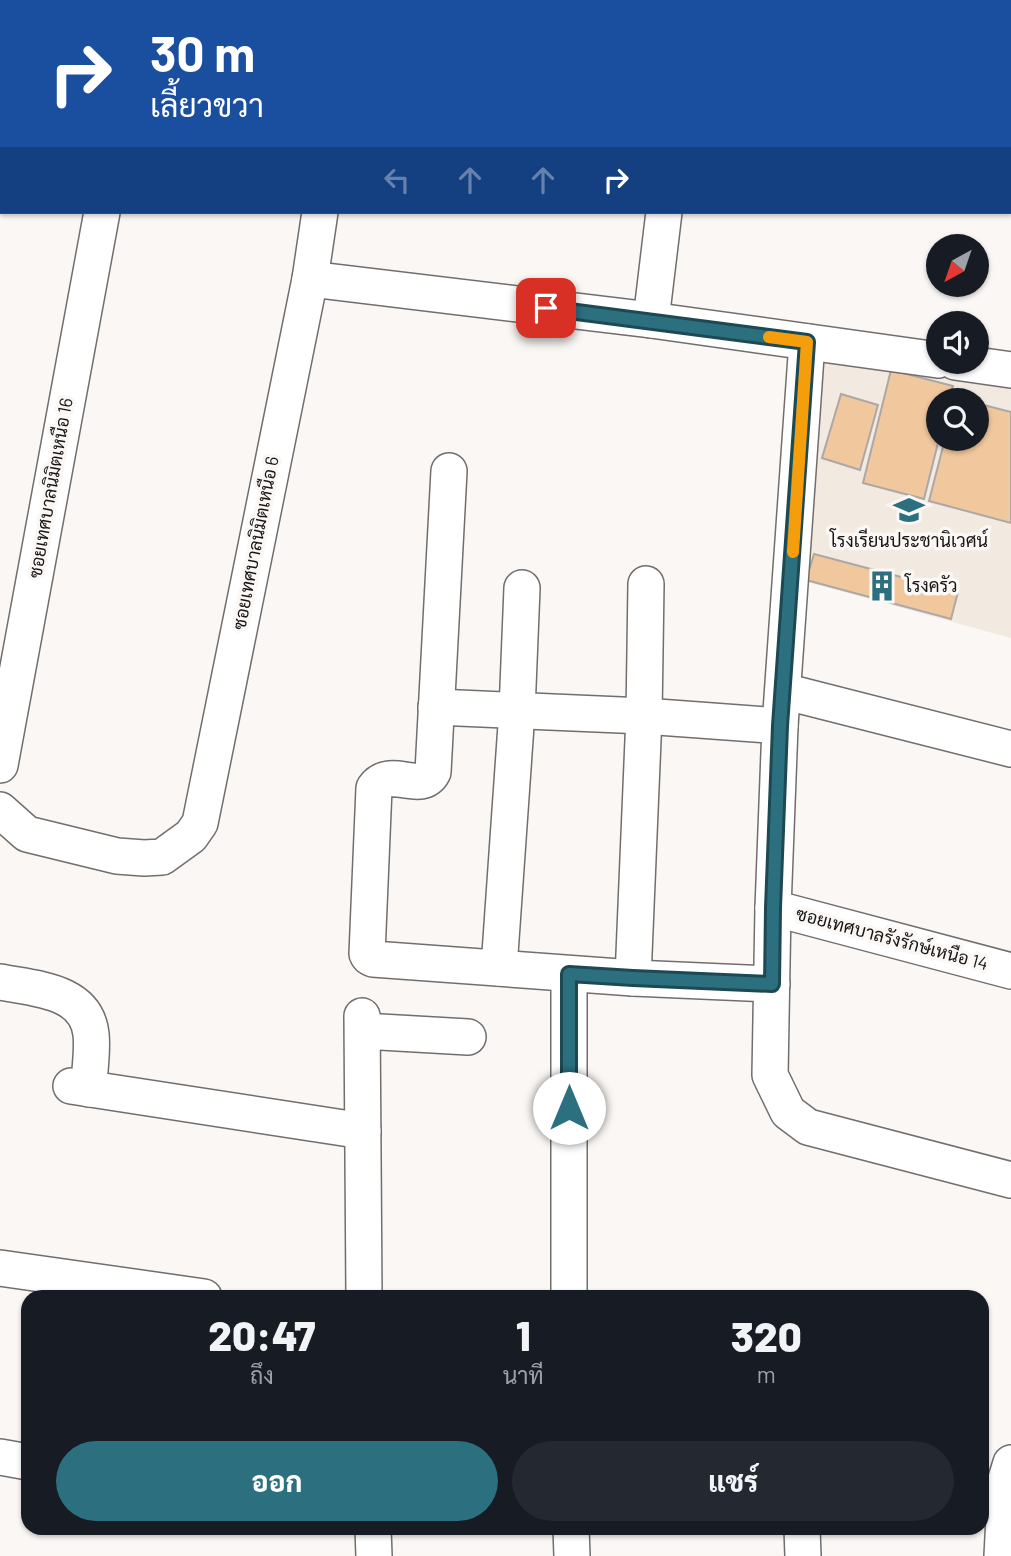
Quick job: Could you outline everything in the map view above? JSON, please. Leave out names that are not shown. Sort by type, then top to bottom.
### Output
[{"type":"street","name":"ซอยเทศบาลนิมิตเหนือ 16","points":[[0,765],[102,214]]},
{"type":"street","name":"ซอยเทศบาลนิมิตเหนือ 6","points":[[0,810],[27,834],[117,856],[144,858],[162,857],[191,836],[200,823],[310,279],[320,214]]},
{"type":"street","points":[[651,320],[664,214]]},
{"type":"street","points":[[310,279],[651,320],[926,358]]},
{"type":"street","points":[[807,342],[780,726],[770,1075],[788,1112],[808,1127],[1011,1180]]},
{"type":"street","points":[[989,367],[1011,370]]},
{"type":"street","points":[[449,471],[433,772],[431,777],[424,781],[386,778],[374,788],[367,954],[373,959],[569,974],[772,984]]},
{"type":"street","points":[[633,978],[644,716],[646,584]]},
{"type":"street","points":[[499,968],[517,711],[522,588]]},
{"type":"street","points":[[783,691],[1011,749]]},
{"type":"street","points":[[436,707],[644,716],[780,726]]},
{"type":"street","name":"ซอยเทศบาลรังรักษ์เหนือ 14","points":[[773,908],[1011,971]]},
{"type":"street","points":[[569,974],[569,1290]]},
{"type":"street","points":[[0,982],[52,993],[81,1009],[91,1036],[80,1087],[363,1131]]},
{"type":"street","points":[[364,1290],[362,1024],[468,1037]]},
{"type":"street","points":[[0,1268],[155,1290]]},
{"type":"street","points":[[0,1457],[21,1461]]},
{"type":"street","points":[[1002,1556],[1006,1479],[1011,1463]]},
{"type":"street","points":[[373,1535],[374,1556]]},
{"type":"street","points":[[571,1535],[572,1556]]},
{"type":"street","points":[[802,1535],[803,1556]]},
{"type":"shaded area","name":"โรงเรียนประชานิเวศน์","points":[[817,354],[926,368],[926,374],[972,374],[1011,379],[1011,638],[804,581]]},
{"type":"building","points":[[891,370],[953,386],[926,388],[926,451],[936,451],[924,499],[863,483]]},
{"type":"building","points":[[841,394],[878,405],[860,470],[822,458]]},
{"type":"building","points":[[989,406],[1011,412],[1011,523],[929,501],[942,451],[989,451]]},
{"type":"building","name":"โรงครัว","points":[[814,554],[958,592],[951,619],[806,580]]},
{"type":"slow traffic","points":[[769,337],[807,342],[793,552]]},
{"type":"place","name":"โรงเรียนประชานิเวศน์","points":[[909,510]]},
{"type":"place","name":"โรงครัว","points":[[882,586]]},
{"type":"route","points":[[546,308],[807,342],[780,726],[772,984],[569,974],[569,1108]]}]
